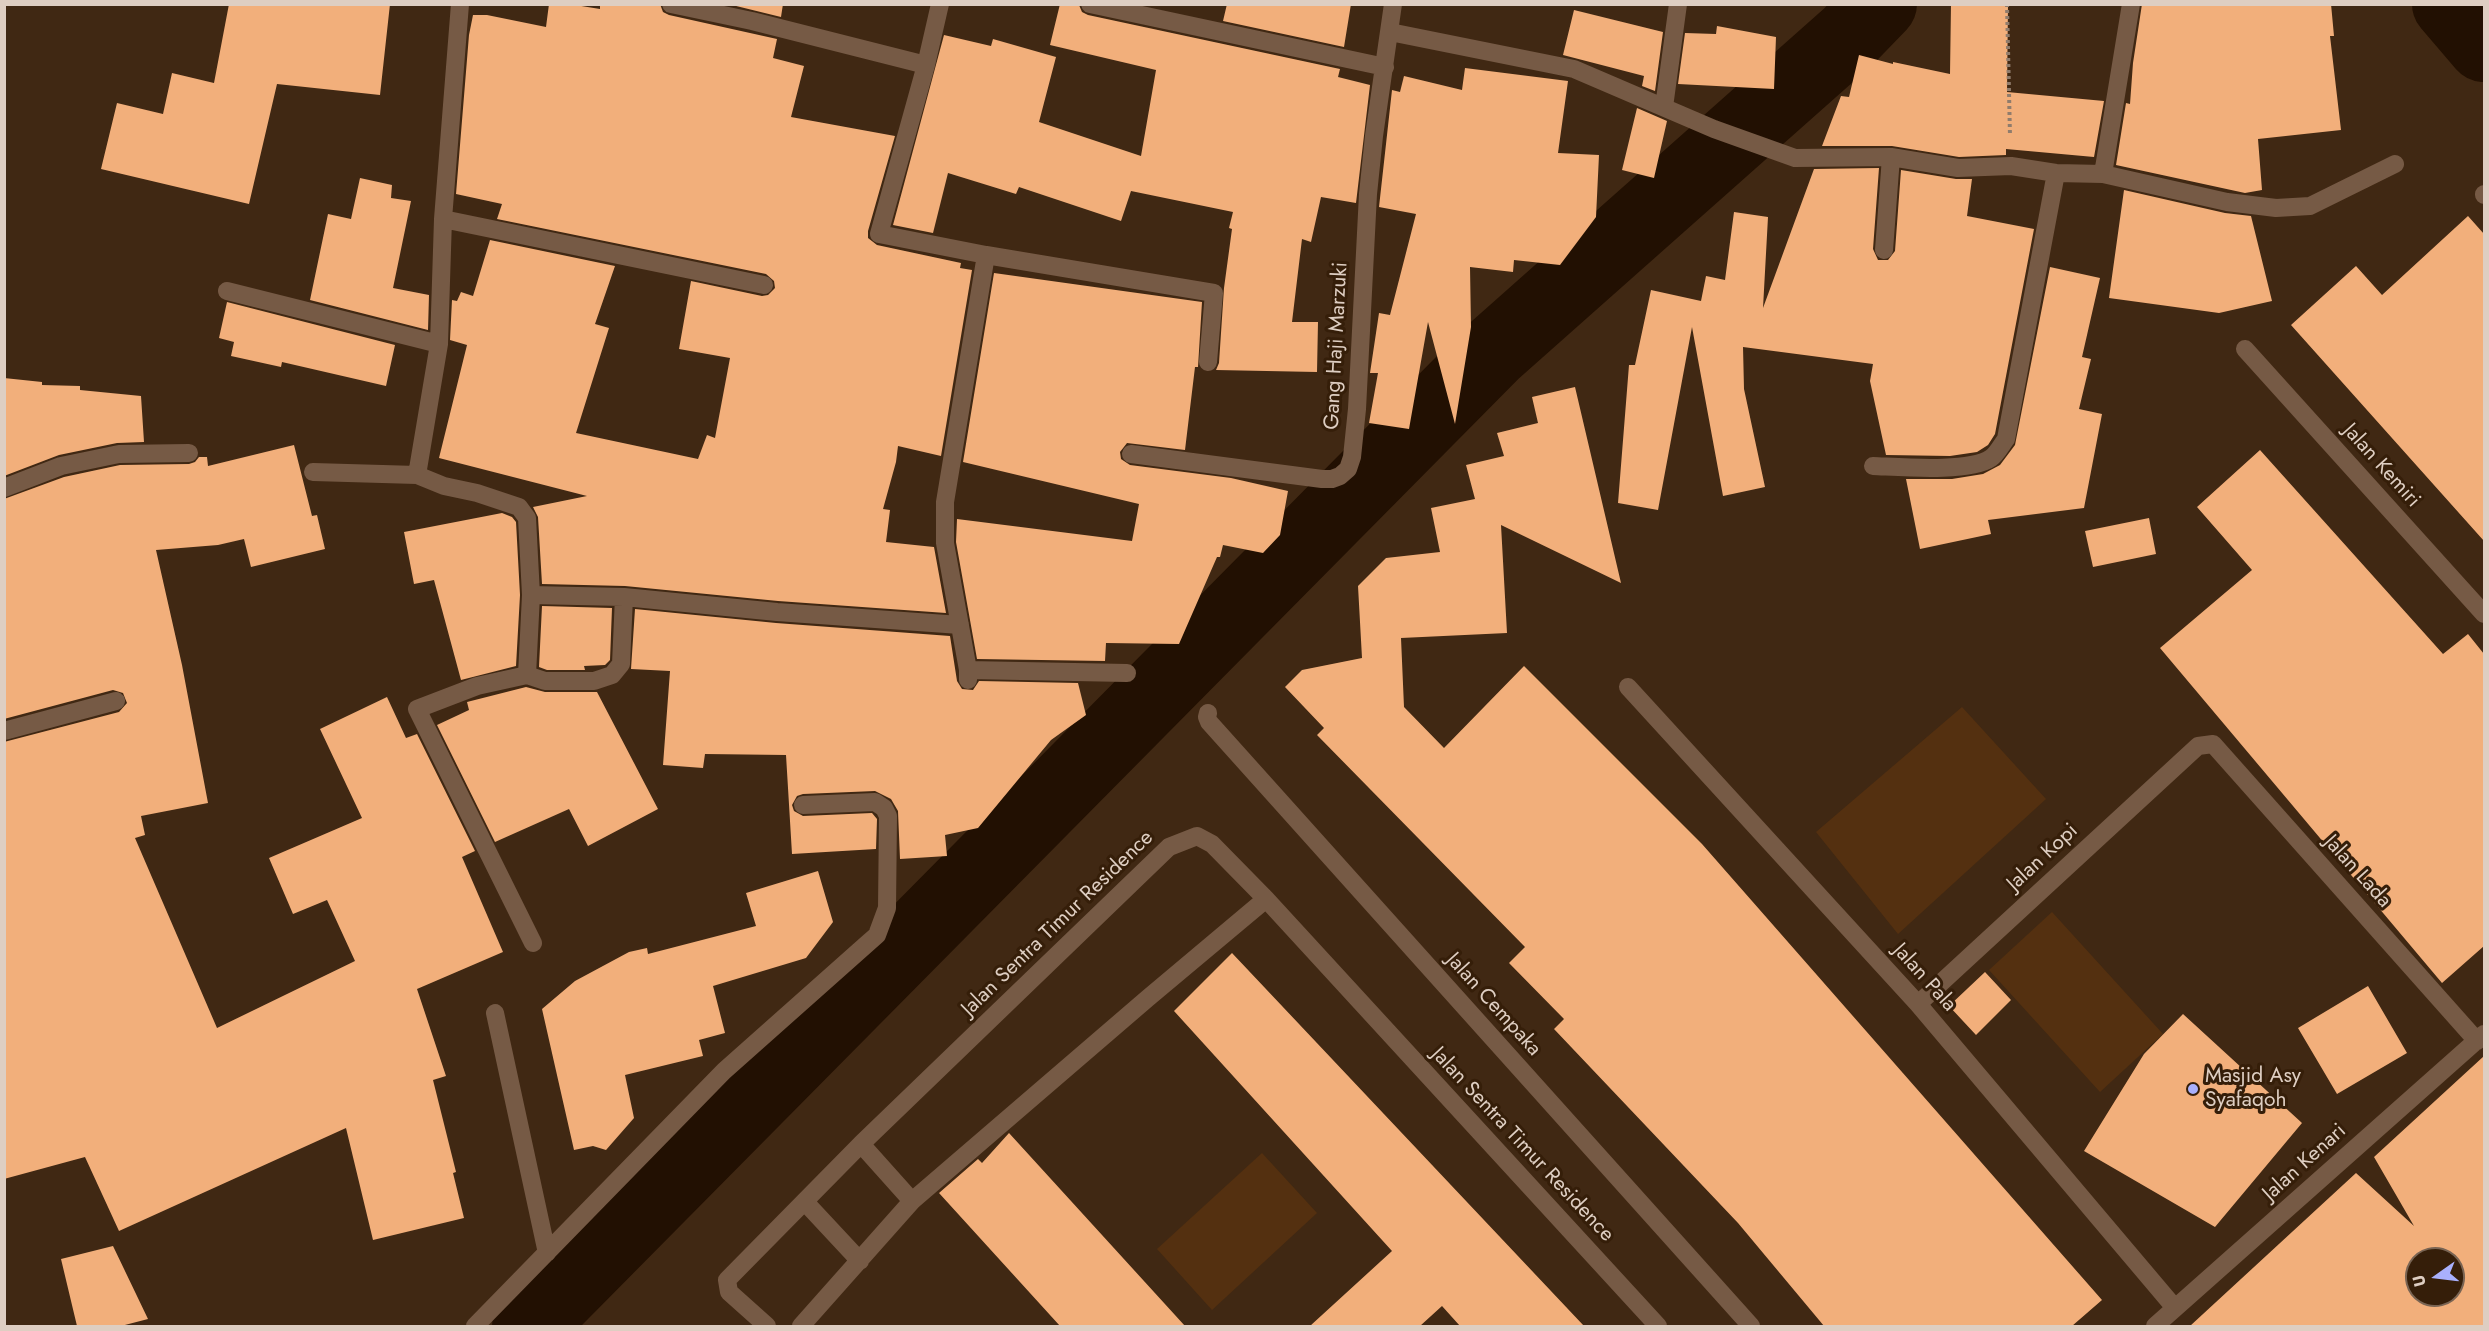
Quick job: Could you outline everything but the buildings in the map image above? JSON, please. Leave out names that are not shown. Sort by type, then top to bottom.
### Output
[{"type":"street","points":[[417,475],[439,344],[442,219],[460,4]]},
{"type":"street","points":[[671,4],[752,21],[926,65]]},
{"type":"street","points":[[940,4],[926,65],[879,234],[986,255],[1214,293],[1208,362]]},
{"type":"street","points":[[1090,4],[1384,68]]},
{"type":"street","name":"Gang Haji Marzuki","points":[[1131,454],[1332,480],[1348,469],[1352,457],[1358,409],[1364,252],[1374,136],[1393,4]]},
{"type":"street","points":[[1664,107],[1678,4]]},
{"type":"street","points":[[2103,174],[2132,4]]},
{"type":"street","points":[[1390,32],[1574,69],[1714,129],[1795,158],[1891,158],[1958,168],[2011,166],[2056,173],[2103,174],[2227,202],[2276,208],[2310,206],[2395,164]]},
{"type":"street","points":[[1884,250],[1891,158]]},
{"type":"street","points":[[1873,466],[1917,468],[1965,466],[1991,458],[2006,439],[2056,173]]},
{"type":"street","points":[[442,219],[764,285]]},
{"type":"street","points":[[986,255],[945,502],[945,543],[968,675],[1127,673]]},
{"type":"street","points":[[227,291],[439,344]]},
{"type":"street","name":"Jalan Kemiri","points":[[2245,349],[2484,614]]},
{"type":"street","points":[[4,488],[61,466],[118,454],[189,453]]},
{"type":"street","points":[[313,472],[417,475],[444,486],[477,492],[519,507],[527,518],[531,595],[527,675]]},
{"type":"street","points":[[531,595],[624,597],[960,625]]},
{"type":"street","points":[[533,944],[417,709],[477,686],[527,675],[545,681],[594,681],[612,675],[621,664],[624,597]]},
{"type":"street","name":"Jalan Pala","points":[[1628,687],[1918,1004],[2175,1308]]},
{"type":"street","points":[[4,731],[116,701]]},
{"type":"street","name":"Jalan Cempaka","points":[[1208,713],[1209,722],[1751,1326]]},
{"type":"street","name":"Jalan Lada","points":[[2198,746],[2213,744],[2481,1038]]},
{"type":"street","name":"Jalan Kopi","points":[[1918,1004],[2198,746]]},
{"type":"street","points":[[475,1326],[724,1071],[876,935],[887,908],[888,816],[884,808],[875,802],[802,805]]},
{"type":"street","name":"Jalan Sentra Timur Residence","points":[[767,1326],[729,1292],[727,1280],[861,1144],[1169,847],[1197,836],[1212,844],[1266,899],[1658,1326]]},
{"type":"street","points":[[801,1326],[912,1201],[1266,899]]},
{"type":"street","points":[[495,1013],[547,1253]]},
{"type":"street","name":"Jalan Kenari","points":[[2155,1326],[2481,1038]]},
{"type":"street","points":[[861,1144],[912,1201]]},
{"type":"street","points":[[805,1202],[860,1261]]},
{"type":"path","points":[[2007,4],[2011,166]]},
{"type":"shaded area","points":[[1962,707],[2046,799],[1898,934],[1816,832]]},
{"type":"shaded area","points":[[2052,912],[2163,1034],[2100,1092],[1989,970]]},
{"type":"shaded area","points":[[1262,1153],[1317,1213],[1212,1310],[1157,1249]]},
{"type":"waterway","points":[[529,1326],[1494,351],[1849,36],[1880,4]]},
{"type":"waterway","points":[[2449,4],[2484,45]]},
{"type":"place","name":"Masjid Asy Syafaqoh","points":[[2193,1089]]}]
